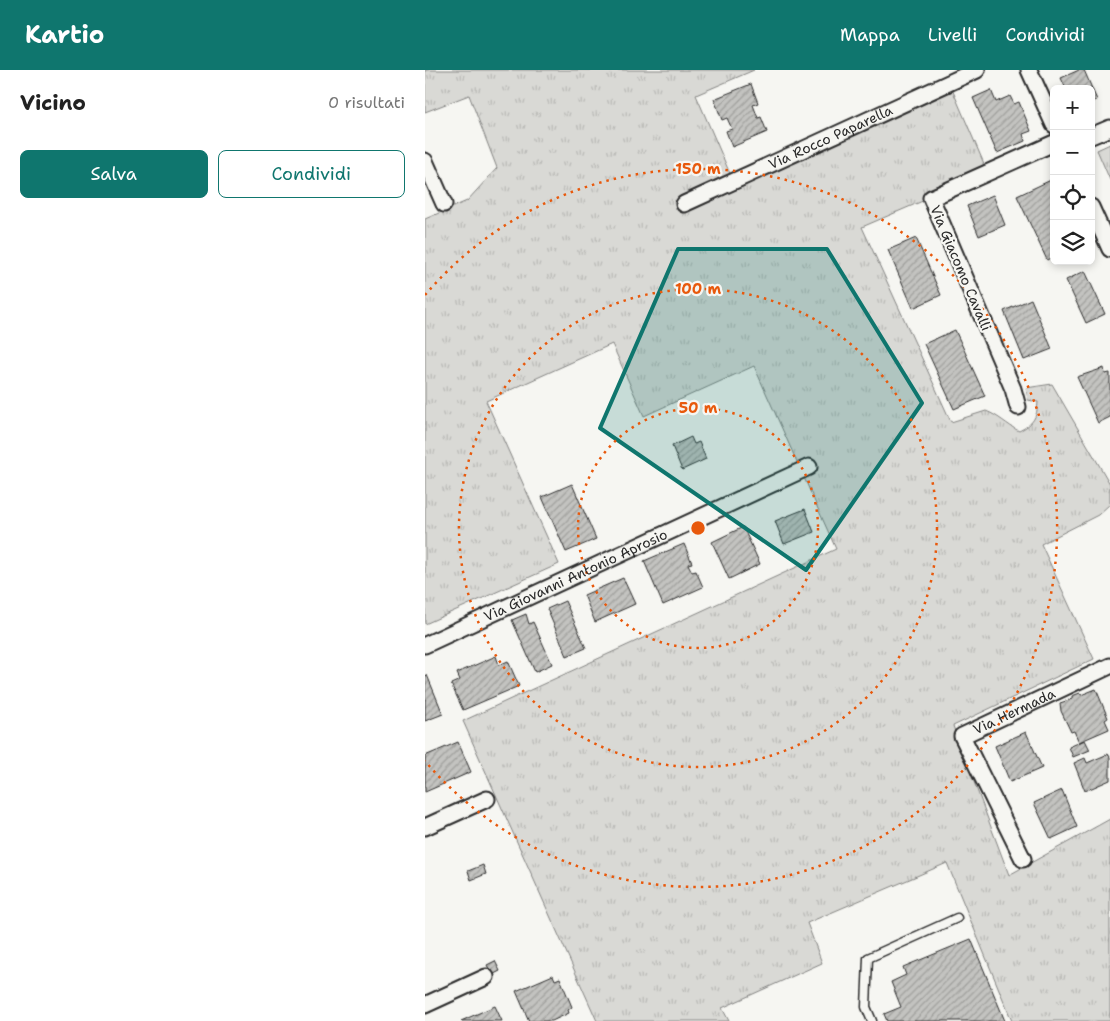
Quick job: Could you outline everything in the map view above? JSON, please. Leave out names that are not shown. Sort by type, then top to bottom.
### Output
[{"type":"street","name":"Via Rocco Paparella","points":[[684,204],[977,70]]},
{"type":"street","points":[[1029,70],[1050,116]]},
{"type":"street","points":[[1095,134],[1110,128]]},
{"type":"street","name":"Via Giacomo Cavalli","points":[[1018,407],[1013,388],[931,198],[1050,145]]},
{"type":"street","points":[[425,161],[444,204]]},
{"type":"street","points":[[1095,216],[1110,249]]},
{"type":"street","name":"Via Giovanni Antonio Aprosio","points":[[425,645],[809,467]]},
{"type":"street","name":"Via Hermada","points":[[1023,859],[962,736],[1110,666]]},
{"type":"street","points":[[425,827],[487,799]]},
{"type":"street","points":[[425,1005],[486,977]]},
{"type":"lane","points":[[872,1021],[866,1007],[868,958],[957,918]]},
{"type":"highlighted area","points":[[678,249],[827,249],[922,403],[806,570],[600,428]]},
{"type":"green space","points":[[425,70],[754,70],[696,95],[734,183],[952,89],[988,173],[862,227],[951,422],[986,411],[1019,431],[1028,426],[1033,420],[1038,402],[1028,400],[1026,388],[1052,384],[1110,484],[1110,504],[1098,515],[1041,544],[1094,659],[953,726],[1009,875],[1110,819],[1110,1021],[1012,1021],[947,863],[807,923],[822,963],[722,1008],[729,1021],[597,1021],[463,721],[836,549],[754,366],[644,416],[612,344],[486,401],[559,564],[425,624],[425,219],[467,201],[497,168],[469,95],[425,112]]},
{"type":"green space","points":[[1110,144],[1110,180],[1097,150]]},
{"type":"building","points":[[1079,70],[1084,70],[1090,85],[1064,85],[1061,78]]},
{"type":"building","points":[[751,84],[758,103],[753,105],[758,118],[761,117],[767,132],[732,147],[726,131],[732,129],[727,118],[722,120],[714,99]]},
{"type":"building","points":[[991,90],[996,102],[1010,96],[1014,104],[1019,102],[1031,131],[1023,134],[1025,141],[997,153],[973,98]]},
{"type":"building","points":[[1050,180],[1050,258],[1047,260],[1017,196]]},
{"type":"building","points":[[993,195],[1005,225],[979,236],[967,206]]},
{"type":"building","points":[[916,238],[941,295],[913,308],[888,250]]},
{"type":"building","points":[[1085,271],[1105,314],[1086,323],[1066,280]]},
{"type":"building","points":[[1031,299],[1052,349],[1024,360],[1004,311]]},
{"type":"building","points":[[955,330],[985,396],[954,409],[924,344]]},
{"type":"building","points":[[1104,368],[1105,374],[1110,373],[1110,417],[1098,423],[1077,377]]},
{"type":"building","points":[[691,437],[694,444],[699,442],[706,459],[682,470],[672,446]]},
{"type":"building","points":[[572,484],[596,539],[566,552],[542,497]]},
{"type":"building","points":[[805,509],[814,532],[784,544],[775,521]]},
{"type":"building","points":[[743,527],[760,564],[729,579],[712,542]]},
{"type":"building","points":[[684,544],[692,563],[688,564],[692,572],[696,571],[703,587],[663,605],[644,561]]},
{"type":"building","points":[[623,578],[635,604],[595,622],[584,595]]},
{"type":"building","points":[[565,601],[586,648],[567,656],[547,609]]},
{"type":"building","points":[[526,614],[529,624],[533,622],[552,664],[535,672],[512,620]]},
{"type":"building","points":[[496,656],[499,665],[508,661],[519,686],[463,710],[451,684],[460,680],[457,673]]},
{"type":"building","points":[[427,675],[443,714],[425,721],[425,676]]},
{"type":"building","points":[[1096,689],[1108,718],[1105,720],[1109,729],[1079,742],[1074,731],[1071,732],[1061,711],[1060,703],[1072,699],[1072,696],[1080,693],[1081,695]]},
{"type":"building","points":[[1026,732],[1042,768],[1010,782],[995,746]]},
{"type":"building","points":[[1085,740],[1090,750],[1073,757],[1069,747]]},
{"type":"building","points":[[458,742],[471,772],[425,792],[425,756]]},
{"type":"building","points":[[1108,754],[1110,757],[1110,780],[1085,791],[1074,763],[1085,758],[1087,763]]},
{"type":"building","points":[[1062,790],[1077,827],[1051,839],[1034,803]]},
{"type":"building","points":[[483,865],[486,874],[471,880],[468,871]]},
{"type":"building","points":[[971,939],[1005,1021],[887,1021],[884,1014],[901,1007],[891,982],[906,975],[903,967]]},
{"type":"building","points":[[495,961],[500,971],[492,975],[487,965]]},
{"type":"building","points":[[553,975],[555,980],[560,978],[572,1007],[568,1010],[569,1013],[552,1021],[529,1021],[516,991]]},
{"type":"building","points":[[495,1006],[502,1021],[461,1021]]}]
